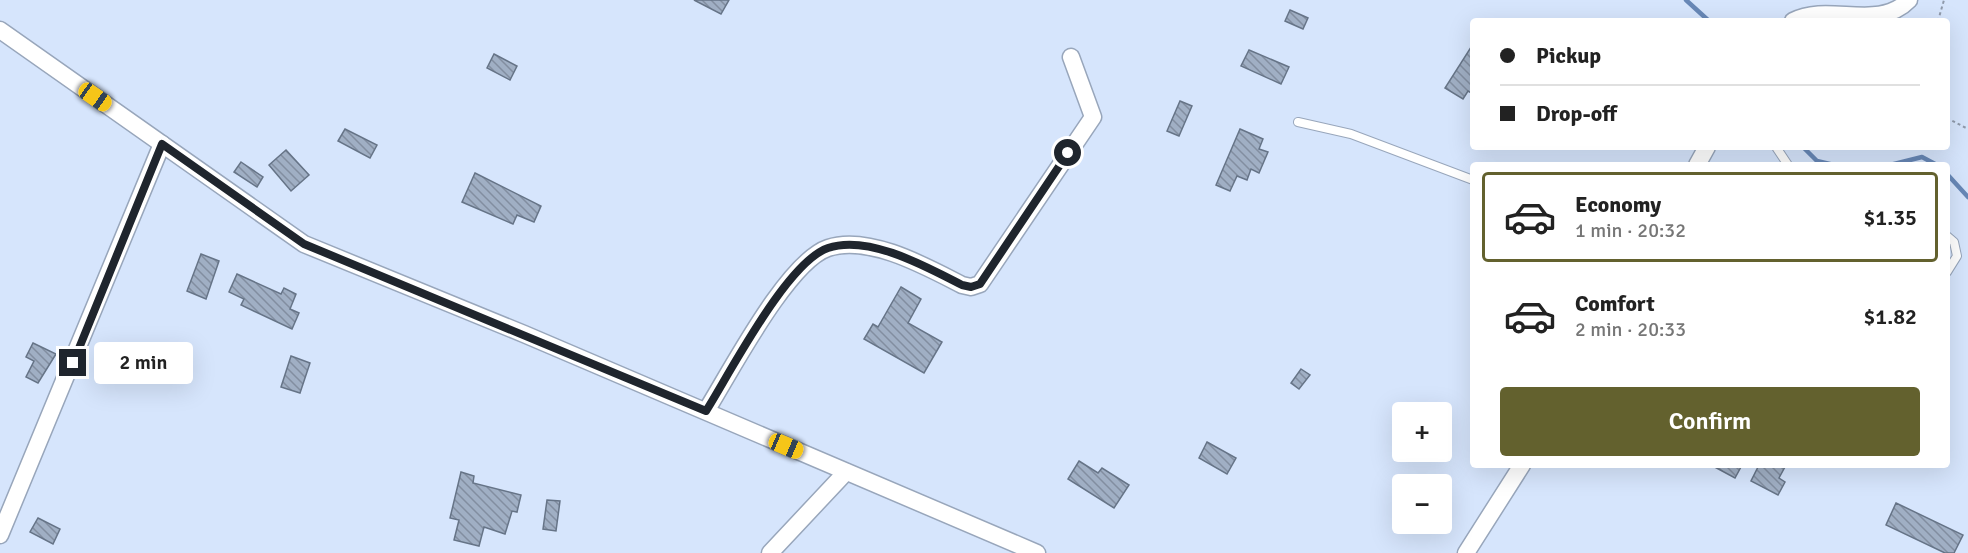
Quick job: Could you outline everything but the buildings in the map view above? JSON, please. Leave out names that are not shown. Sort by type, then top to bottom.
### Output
[{"type":"street","points":[[1804,18],[1887,14],[1903,6],[1909,0]]},
{"type":"street","points":[[0,30],[304,244],[706,411],[1037,553]]},
{"type":"street","points":[[706,411],[793,277],[813,256],[829,247],[847,246],[893,252],[962,285],[971,287],[980,284],[1093,117],[1071,57]]},
{"type":"street","points":[[0,535],[162,144]]},
{"type":"street","points":[[1466,553],[1520,468]]},
{"type":"street","points":[[770,553],[846,472]]},
{"type":"lane","points":[[1298,122],[1351,134],[1470,179]]},
{"type":"lane","points":[[1950,239],[1954,242],[1957,256],[1950,267]]},
{"type":"path","points":[[1939,18],[1944,0]]},
{"type":"path","points":[[1950,120],[1968,129]]},
{"type":"waterway","points":[[1686,0],[1706,18]]},
{"type":"waterway","points":[[1806,150],[1817,161],[1821,162]]},
{"type":"waterway","points":[[1902,162],[1922,157],[1931,162]]},
{"type":"waterway","points":[[1950,177],[1968,197]]},
{"type":"route","points":[[73,363],[162,144],[304,244],[706,411],[774,302],[813,256],[829,247],[870,248],[893,252],[913,260],[962,285],[971,287],[980,284],[1068,153]]}]
